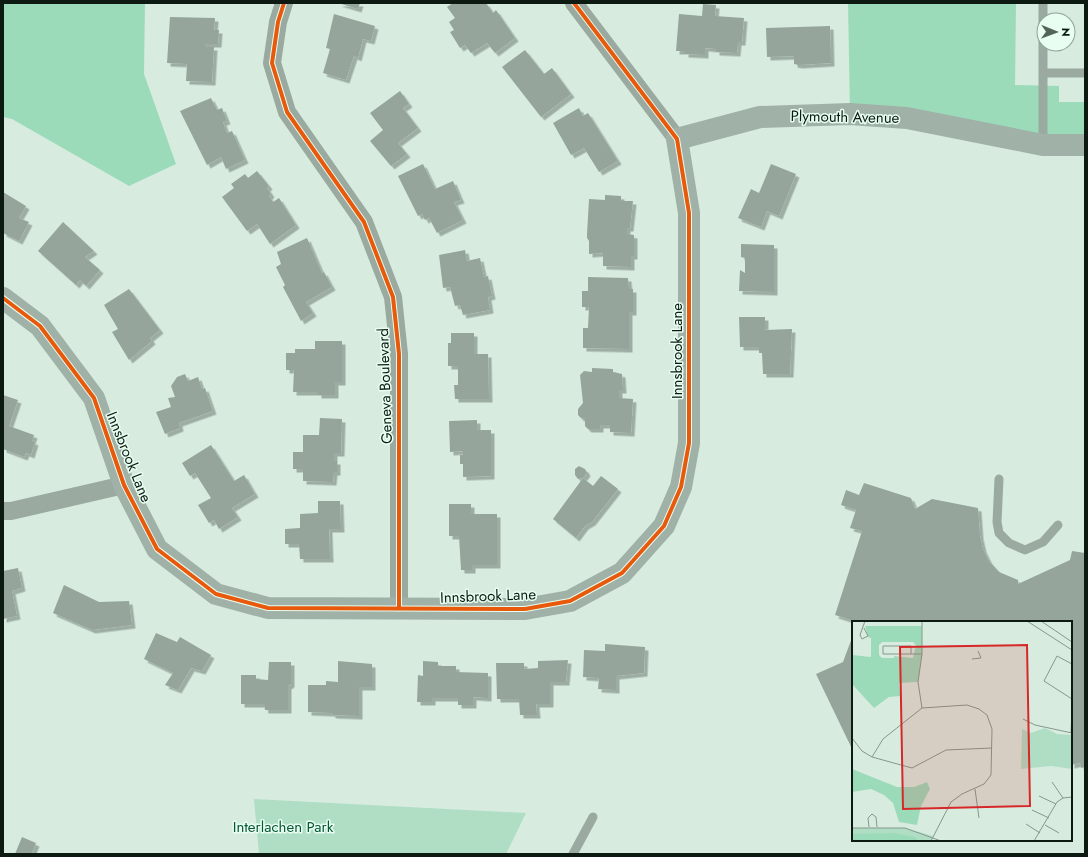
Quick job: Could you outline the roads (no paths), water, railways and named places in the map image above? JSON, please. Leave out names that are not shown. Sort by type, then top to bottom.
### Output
[{"type":"street","name":"Geneva Boulevard","points":[[284,3],[278,22],[272,63],[287,112],[364,222],[393,298],[399,354],[399,609]]},
{"type":"street","name":"Innsbrook Lane","points":[[3,298],[40,326],[94,398],[124,485],[157,549],[216,594],[268,608],[525,609],[570,601],[622,573],[664,526],[681,487],[689,443],[689,213],[677,139],[574,3]]},
{"type":"street","name":"Plymouth Avenue","points":[[677,139],[760,117],[850,114],[907,118],[1043,144],[1085,145]]},
{"type":"street","points":[[3,511],[11,511],[124,485]]},
{"type":"lane","points":[[1043,3],[1043,144]]},
{"type":"lane","points":[[1043,73],[1085,73]]},
{"type":"lane","points":[[1000,479],[997,522],[999,533],[1009,543],[1025,550],[1043,542],[1058,525]]},
{"type":"lane","points":[[574,854],[593,816]]},
{"type":"park label","name":"Interlachen Park","points":[[283,827]]}]
